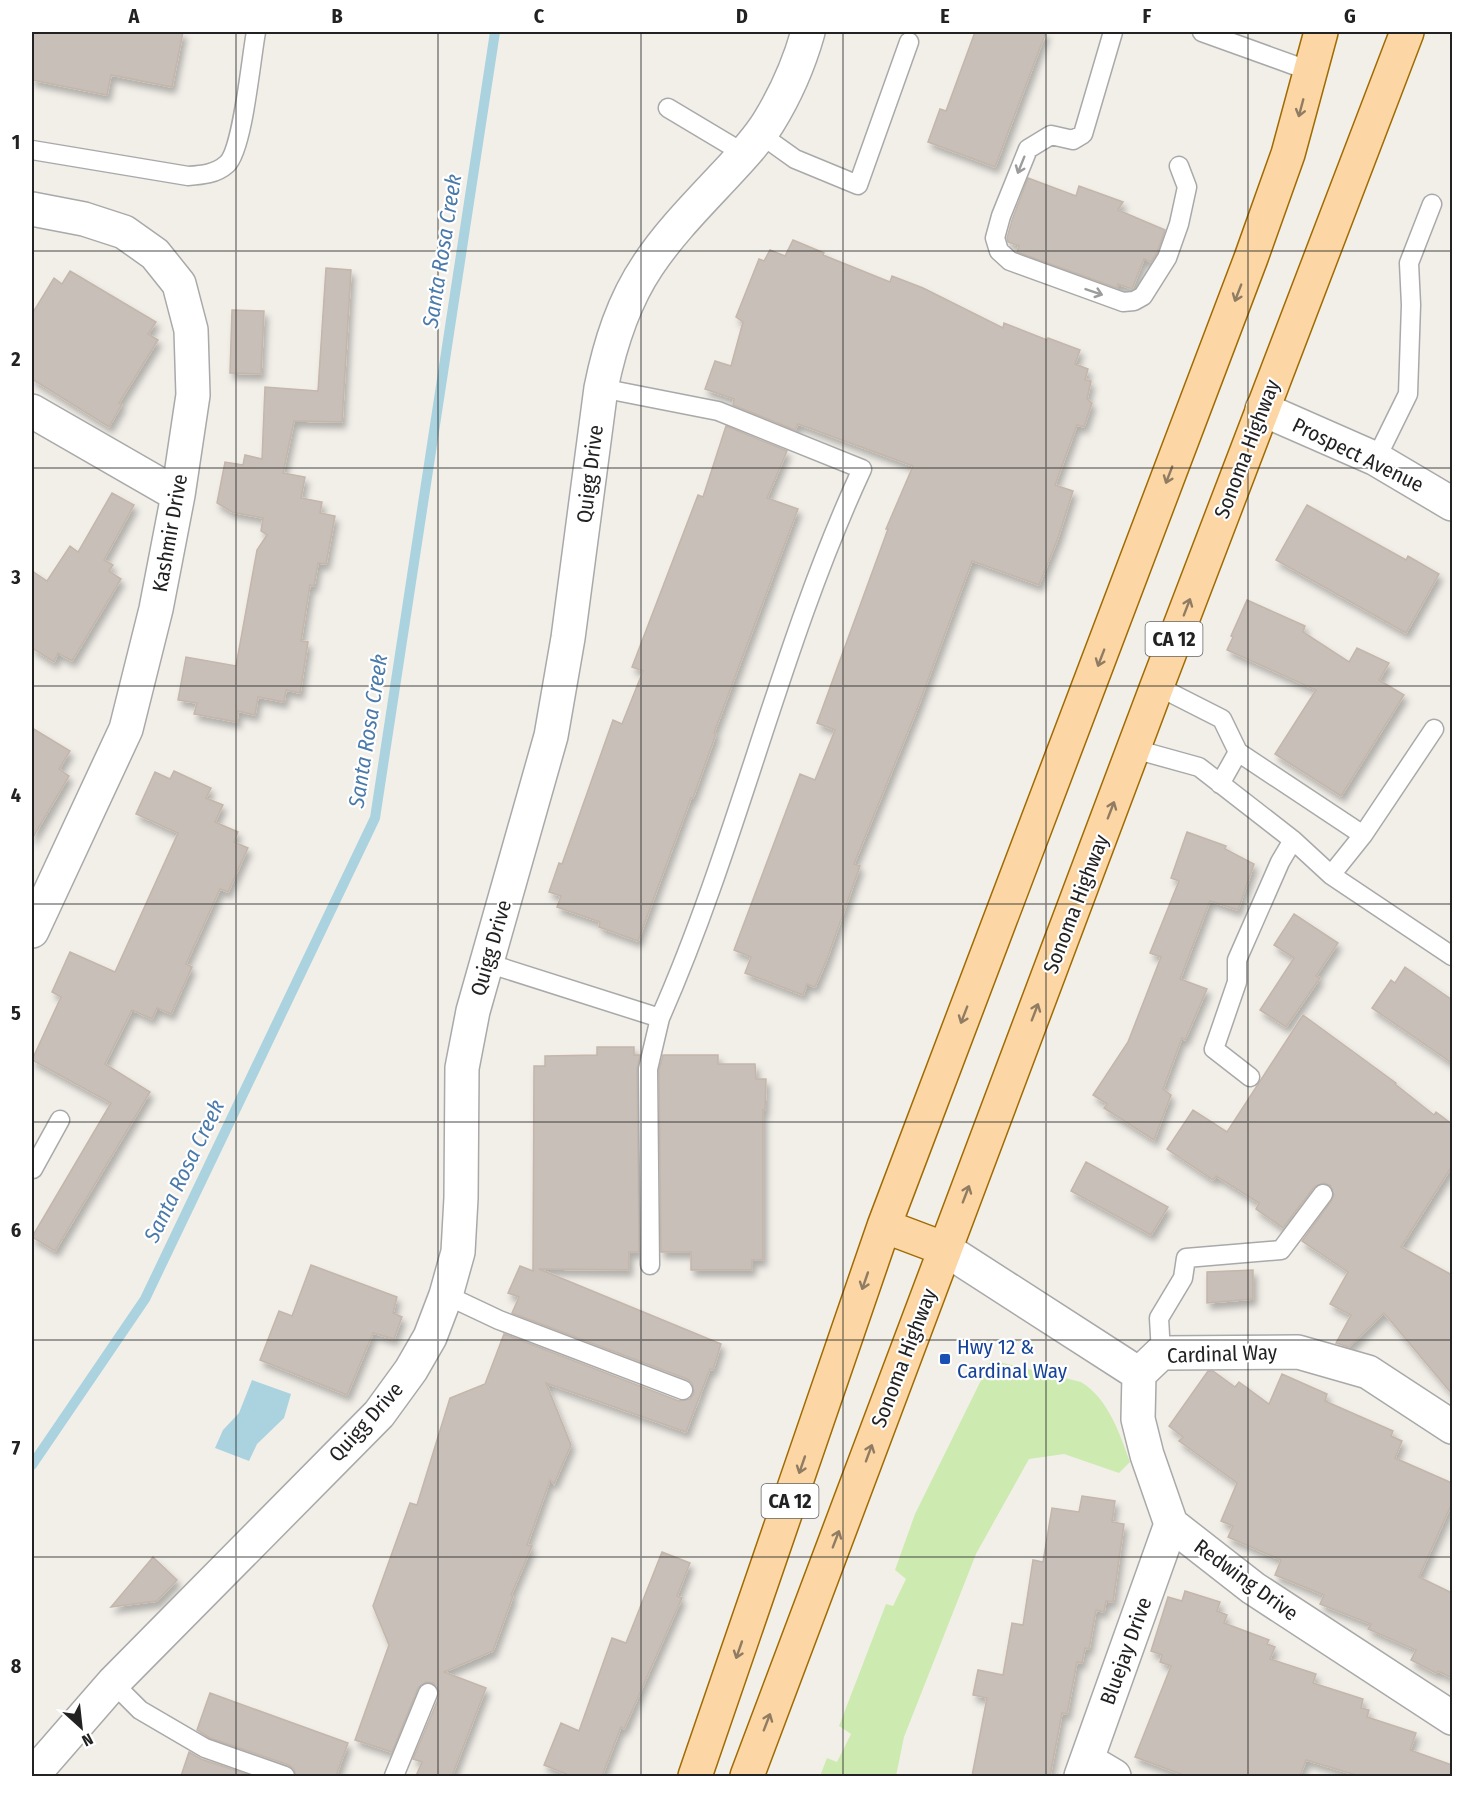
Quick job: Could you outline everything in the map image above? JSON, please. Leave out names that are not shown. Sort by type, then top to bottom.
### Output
[{"type":"main road","name":"CA 12","points":[[695,1776],[884,1226],[1251,258],[1288,154],[1321,32]]},
{"type":"main road","name":"Sonoma Highway","points":[[747,1776],[1157,686],[1407,32]]},
{"type":"main road","points":[[884,1226],[945,1249]]},
{"type":"street","name":"Quigg Drive","points":[[32,1776],[113,1683],[379,1414],[411,1370],[430,1336],[446,1295],[458,1252],[462,1068],[472,1017],[551,736],[568,638],[601,388],[609,348],[627,303],[647,267],[672,233],[753,144],[790,86],[808,32]]},
{"type":"street","name":"Kashmir Drive","points":[[32,209],[84,219],[124,232],[155,254],[179,284],[191,330],[193,394],[178,495],[156,609],[126,729],[32,931]]},
{"type":"street","name":"Prospect Avenue","points":[[1262,409],[1376,459],[1452,504]]},
{"type":"street","points":[[32,411],[178,495]]},
{"type":"street","name":"Cardinal Way","points":[[945,1249],[1150,1364],[1298,1352],[1368,1372],[1452,1427]]},
{"type":"street","points":[[1150,1364],[1138,1419],[1147,1455],[1171,1524]]},
{"type":"street","name":"Redwing Drive","points":[[1171,1524],[1253,1588],[1452,1718]]},
{"type":"street","name":"Bluejay Drive","points":[[1094,1771],[1171,1524]]},
{"type":"lane","points":[[32,150],[188,176],[209,174],[228,164],[238,145],[256,32]]},
{"type":"lane","points":[[1113,32],[1083,134],[1073,140],[1051,135],[1028,149],[1001,216],[995,238],[999,251],[1010,261],[1123,302],[1134,301],[1143,296],[1167,258],[1179,224],[1187,188],[1179,166]]},
{"type":"lane","points":[[1202,32],[1310,71]]},
{"type":"lane","points":[[668,108],[858,185],[909,42]]},
{"type":"lane","points":[[1376,459],[1408,394],[1411,315],[1409,263],[1432,204]]},
{"type":"lane","points":[[601,388],[718,411],[862,468],[838,520],[793,639],[716,878],[660,1018],[648,1069],[650,1265]]},
{"type":"lane","points":[[1157,686],[1222,719],[1238,752],[1363,834]]},
{"type":"lane","points":[[1331,875],[1363,834],[1434,729]]},
{"type":"lane","points":[[1134,749],[1199,767],[1293,840],[1331,875],[1452,956]]},
{"type":"lane","points":[[1220,784],[1238,752]]},
{"type":"lane","points":[[1250,1077],[1214,1049],[1237,982],[1237,960],[1280,862],[1293,840]]},
{"type":"lane","points":[[487,963],[660,1018]]},
{"type":"lane","points":[[32,1168],[60,1120]]},
{"type":"lane","points":[[1150,1364],[1159,1318],[1183,1278],[1186,1258],[1281,1250],[1323,1194]]},
{"type":"lane","points":[[446,1295],[499,1320],[683,1390]]},
{"type":"lane","points":[[113,1683],[140,1710],[205,1748],[285,1776]]},
{"type":"lane","points":[[394,1776],[428,1692]]},
{"type":"green space","points":[[991,1360],[1081,1382],[1099,1397],[1106,1407],[1130,1462],[1119,1473],[1064,1454],[1029,1459],[976,1554],[904,1737],[896,1776],[820,1776],[827,1758],[837,1762],[851,1734],[839,1726],[886,1604],[893,1606],[906,1579],[895,1570],[915,1514]]},
{"type":"water","points":[[252,1380],[291,1394],[284,1418],[257,1444],[249,1461],[215,1448],[223,1430],[239,1413]]},
{"type":"building","points":[[32,32],[183,32],[172,87],[111,75],[107,95],[32,80]]},
{"type":"building","points":[[975,32],[1046,32],[995,167],[928,142],[940,109],[946,111]]},
{"type":"building","points":[[1028,178],[1076,196],[1079,186],[1123,202],[1118,210],[1165,230],[1157,253],[1151,262],[1144,259],[1132,289],[1118,284],[1117,288],[1017,252],[1019,246],[1008,242],[1007,238]]},
{"type":"building","points":[[793,240],[824,253],[823,255],[890,282],[892,276],[923,288],[1003,328],[1004,323],[1080,350],[1075,364],[1088,369],[1085,380],[1091,381],[1087,399],[1092,403],[1084,427],[1077,425],[1055,485],[1073,491],[1058,538],[1039,585],[972,561],[916,712],[854,864],[860,866],[827,959],[815,987],[807,984],[803,995],[745,973],[751,957],[734,950],[800,774],[815,780],[835,730],[817,723],[888,529],[886,529],[913,466],[798,424],[795,430],[733,405],[734,399],[705,389],[715,361],[731,366],[743,322],[736,317],[759,259],[764,261],[770,250],[785,256]]},
{"type":"building","points":[[326,268],[351,270],[342,422],[294,421],[283,473],[305,477],[301,498],[322,502],[320,513],[335,516],[326,564],[318,563],[314,586],[310,585],[301,641],[308,642],[300,693],[286,690],[284,702],[258,697],[255,715],[238,711],[237,722],[194,714],[197,703],[178,700],[186,657],[236,666],[257,550],[267,535],[261,531],[263,518],[232,512],[217,503],[225,462],[243,465],[245,455],[262,459],[265,387],[318,391]]},
{"type":"building","points":[[70,271],[156,322],[148,334],[158,340],[119,403],[122,404],[109,427],[32,379],[32,314],[54,278],[62,284]]},
{"type":"building","points":[[232,310],[264,311],[261,374],[230,373]]},
{"type":"building","points":[[726,426],[787,451],[767,498],[798,509],[714,733],[716,734],[693,798],[691,798],[638,941],[599,927],[600,922],[557,907],[561,896],[549,892],[559,863],[562,864],[613,720],[622,724],[643,671],[632,667],[698,495],[703,497]]},
{"type":"building","points":[[112,493],[134,505],[104,560],[113,565],[109,571],[121,579],[72,661],[58,653],[54,662],[32,648],[32,571],[47,581],[70,546],[78,552]]},
{"type":"building","points":[[1307,505],[1406,560],[1408,556],[1439,574],[1406,633],[1276,560]]},
{"type":"building","points":[[1247,600],[1305,626],[1303,632],[1349,662],[1357,648],[1389,663],[1379,680],[1404,695],[1341,796],[1275,754],[1316,690],[1227,650]]},
{"type":"building","points":[[32,728],[70,751],[59,769],[69,776],[32,839]]},
{"type":"building","points":[[174,771],[211,788],[206,798],[223,805],[215,822],[238,832],[234,842],[248,848],[228,892],[220,889],[186,964],[192,967],[171,1014],[157,1008],[152,1019],[132,1010],[105,1064],[150,1092],[55,1251],[32,1237],[111,1103],[32,1060],[61,997],[52,992],[70,952],[115,972],[178,833],[136,814],[155,772],[170,779]]},
{"type":"building","points":[[1187,832],[1226,846],[1225,849],[1254,864],[1238,910],[1210,901],[1180,979],[1207,989],[1185,1040],[1182,1038],[1163,1089],[1171,1095],[1154,1140],[1104,1108],[1107,1104],[1093,1095],[1128,1042],[1161,957],[1150,953],[1179,881],[1171,878]]},
{"type":"building","points":[[1294,914],[1338,943],[1316,976],[1320,978],[1286,1027],[1260,1010],[1294,958],[1274,945]]},
{"type":"building","points":[[1405,967],[1452,1000],[1452,1063],[1372,1008],[1391,980],[1395,983]]},
{"type":"building","points":[[1303,1015],[1396,1083],[1434,1115],[1436,1112],[1452,1124],[1452,1166],[1401,1247],[1452,1275],[1452,1394],[1384,1313],[1349,1347],[1336,1343],[1351,1315],[1330,1304],[1348,1272],[1302,1241],[1332,1200],[1334,1195],[1330,1185],[1324,1183],[1314,1187],[1283,1228],[1256,1209],[1259,1203],[1216,1176],[1213,1180],[1167,1149],[1193,1110],[1227,1132]]},
{"type":"building","points":[[597,1047],[634,1047],[634,1055],[640,1055],[637,1069],[639,1252],[629,1252],[629,1270],[539,1269],[721,1344],[713,1370],[710,1369],[686,1432],[546,1383],[571,1445],[554,1484],[550,1480],[527,1545],[532,1546],[511,1595],[513,1596],[493,1651],[444,1672],[486,1688],[452,1776],[416,1776],[422,1762],[413,1759],[439,1697],[439,1691],[433,1683],[426,1682],[418,1688],[392,1752],[355,1740],[389,1645],[373,1606],[410,1503],[417,1505],[450,1398],[485,1384],[504,1334],[679,1401],[690,1399],[694,1393],[692,1383],[687,1379],[512,1313],[519,1297],[508,1293],[520,1266],[533,1271],[534,1066],[545,1066],[545,1056],[597,1055]]},
{"type":"building","points":[[663,1055],[718,1055],[718,1064],[755,1064],[756,1079],[766,1079],[765,1110],[763,1110],[763,1260],[752,1260],[752,1270],[691,1270],[691,1252],[661,1252],[659,1070]]},
{"type":"building","points":[[1086,1162],[1168,1207],[1151,1235],[1071,1191]]},
{"type":"building","points":[[311,1265],[397,1297],[393,1313],[402,1317],[394,1339],[373,1333],[347,1395],[260,1360],[279,1311],[292,1316]]},
{"type":"building","points":[[1253,1270],[1253,1299],[1207,1303],[1207,1272]]},
{"type":"building","points":[[1208,1371],[1213,1371],[1235,1387],[1239,1382],[1269,1404],[1282,1374],[1327,1394],[1325,1401],[1393,1431],[1391,1436],[1402,1441],[1395,1458],[1452,1483],[1452,1503],[1419,1577],[1452,1593],[1452,1678],[1438,1671],[1436,1673],[1411,1660],[1416,1650],[1368,1629],[1371,1624],[1320,1604],[1324,1595],[1275,1575],[1281,1560],[1228,1537],[1233,1526],[1221,1521],[1237,1483],[1179,1441],[1183,1437],[1169,1426]]},
{"type":"building","points":[[1082,1496],[1115,1501],[1112,1522],[1124,1524],[1113,1602],[1106,1601],[1104,1612],[1096,1610],[1089,1649],[1085,1648],[1082,1663],[1077,1662],[1067,1714],[1062,1713],[1050,1776],[972,1776],[987,1698],[973,1695],[978,1670],[1003,1675],[1012,1623],[1023,1625],[1033,1560],[1043,1562],[1052,1508],[1079,1512]]},
{"type":"building","points":[[662,1552],[690,1563],[677,1596],[682,1598],[624,1729],[621,1727],[602,1776],[571,1776],[544,1765],[561,1723],[579,1731],[612,1638],[626,1643]]},
{"type":"building","points":[[153,1557],[177,1580],[157,1601],[111,1607]]},
{"type":"building","points":[[1185,1591],[1220,1602],[1217,1611],[1227,1615],[1224,1623],[1269,1640],[1267,1644],[1275,1647],[1270,1659],[1316,1674],[1313,1683],[1363,1699],[1361,1708],[1369,1710],[1367,1717],[1416,1733],[1410,1750],[1452,1765],[1452,1776],[1359,1776],[1306,1760],[1300,1776],[1186,1776],[1135,1757],[1171,1666],[1160,1662],[1162,1655],[1151,1651],[1168,1597],[1182,1601]]},
{"type":"building","points":[[210,1693],[348,1743],[336,1776],[296,1776],[294,1769],[289,1765],[210,1738],[197,1730]]},
{"type":"building","points":[[189,1752],[201,1759],[252,1776],[181,1776]]},
{"type":"waterway","name":"Santa Rosa Creek","points":[[32,1465],[145,1299],[375,818],[495,32]]},
{"type":"place","name":"Hwy 12 & Cardinal Way","points":[[945,1359]]}]
